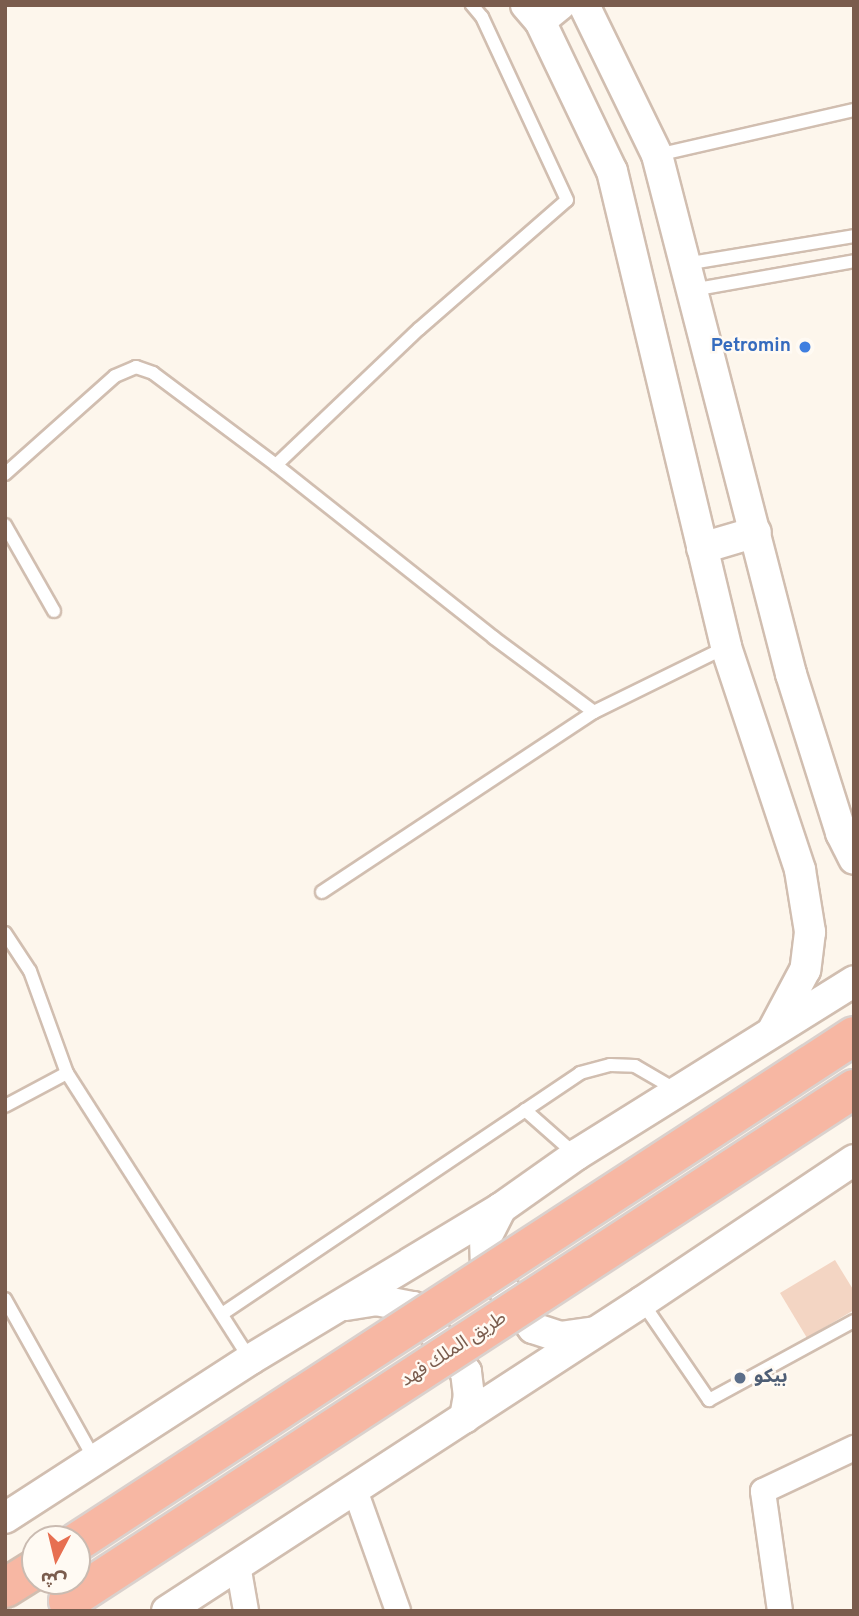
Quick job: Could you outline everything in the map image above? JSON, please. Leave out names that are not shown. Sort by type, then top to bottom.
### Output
[{"type":"highway","points":[[91,1533],[854,1036]]},
{"type":"highway","name":"طريق الملك فهد","points":[[61,1606],[854,1089]]},
{"type":"highway","points":[[5,1588],[21,1578]]},
{"type":"street","points":[[584,5],[657,155],[791,674],[841,832],[854,859]]},
{"type":"street","points":[[542,11],[612,172],[726,647],[800,870],[810,932],[805,970],[772,1032]]},
{"type":"street","points":[[702,548],[756,532]]},
{"type":"street","points":[[5,1518],[334,1307],[501,1208],[576,1155],[854,981]]},
{"type":"street","points":[[167,1611],[642,1302],[854,1160]]},
{"type":"street","points":[[501,1208],[485,1239],[486,1266],[533,1328],[560,1337],[595,1332]]},
{"type":"street","points":[[334,1307],[376,1300],[414,1307],[466,1372],[469,1395],[465,1418]]},
{"type":"street","points":[[780,1611],[763,1491],[854,1448]]},
{"type":"street","points":[[355,1490],[398,1611]]},
{"type":"street","points":[[238,1565],[246,1611]]},
{"type":"lane","points":[[276,465],[419,329],[567,200],[482,17],[472,5]]},
{"type":"lane","points":[[657,155],[854,110]]},
{"type":"lane","points":[[688,277],[854,236]]},
{"type":"lane","points":[[688,277],[854,261]]},
{"type":"lane","points":[[5,474],[115,376],[136,367],[153,373],[276,465],[494,638],[594,712]]},
{"type":"lane","points":[[5,525],[54,611]]},
{"type":"lane","points":[[322,892],[594,712],[726,647]]},
{"type":"lane","points":[[5,933],[30,971],[67,1073],[251,1359]]},
{"type":"lane","points":[[222,1314],[580,1073],[610,1065],[635,1066],[679,1091]]},
{"type":"lane","points":[[5,1106],[67,1073]]},
{"type":"lane","points":[[525,1110],[576,1155]]},
{"type":"lane","points":[[5,1299],[95,1460]]},
{"type":"lane","points":[[642,1302],[709,1400],[854,1321]]},
{"type":"building","points":[[835,1260],[854,1291],[854,1310],[807,1338],[780,1293]]},
{"type":"place","name":"Petromin","points":[[805,347]]},
{"type":"place","name":"بيكو","points":[[740,1378]]}]
